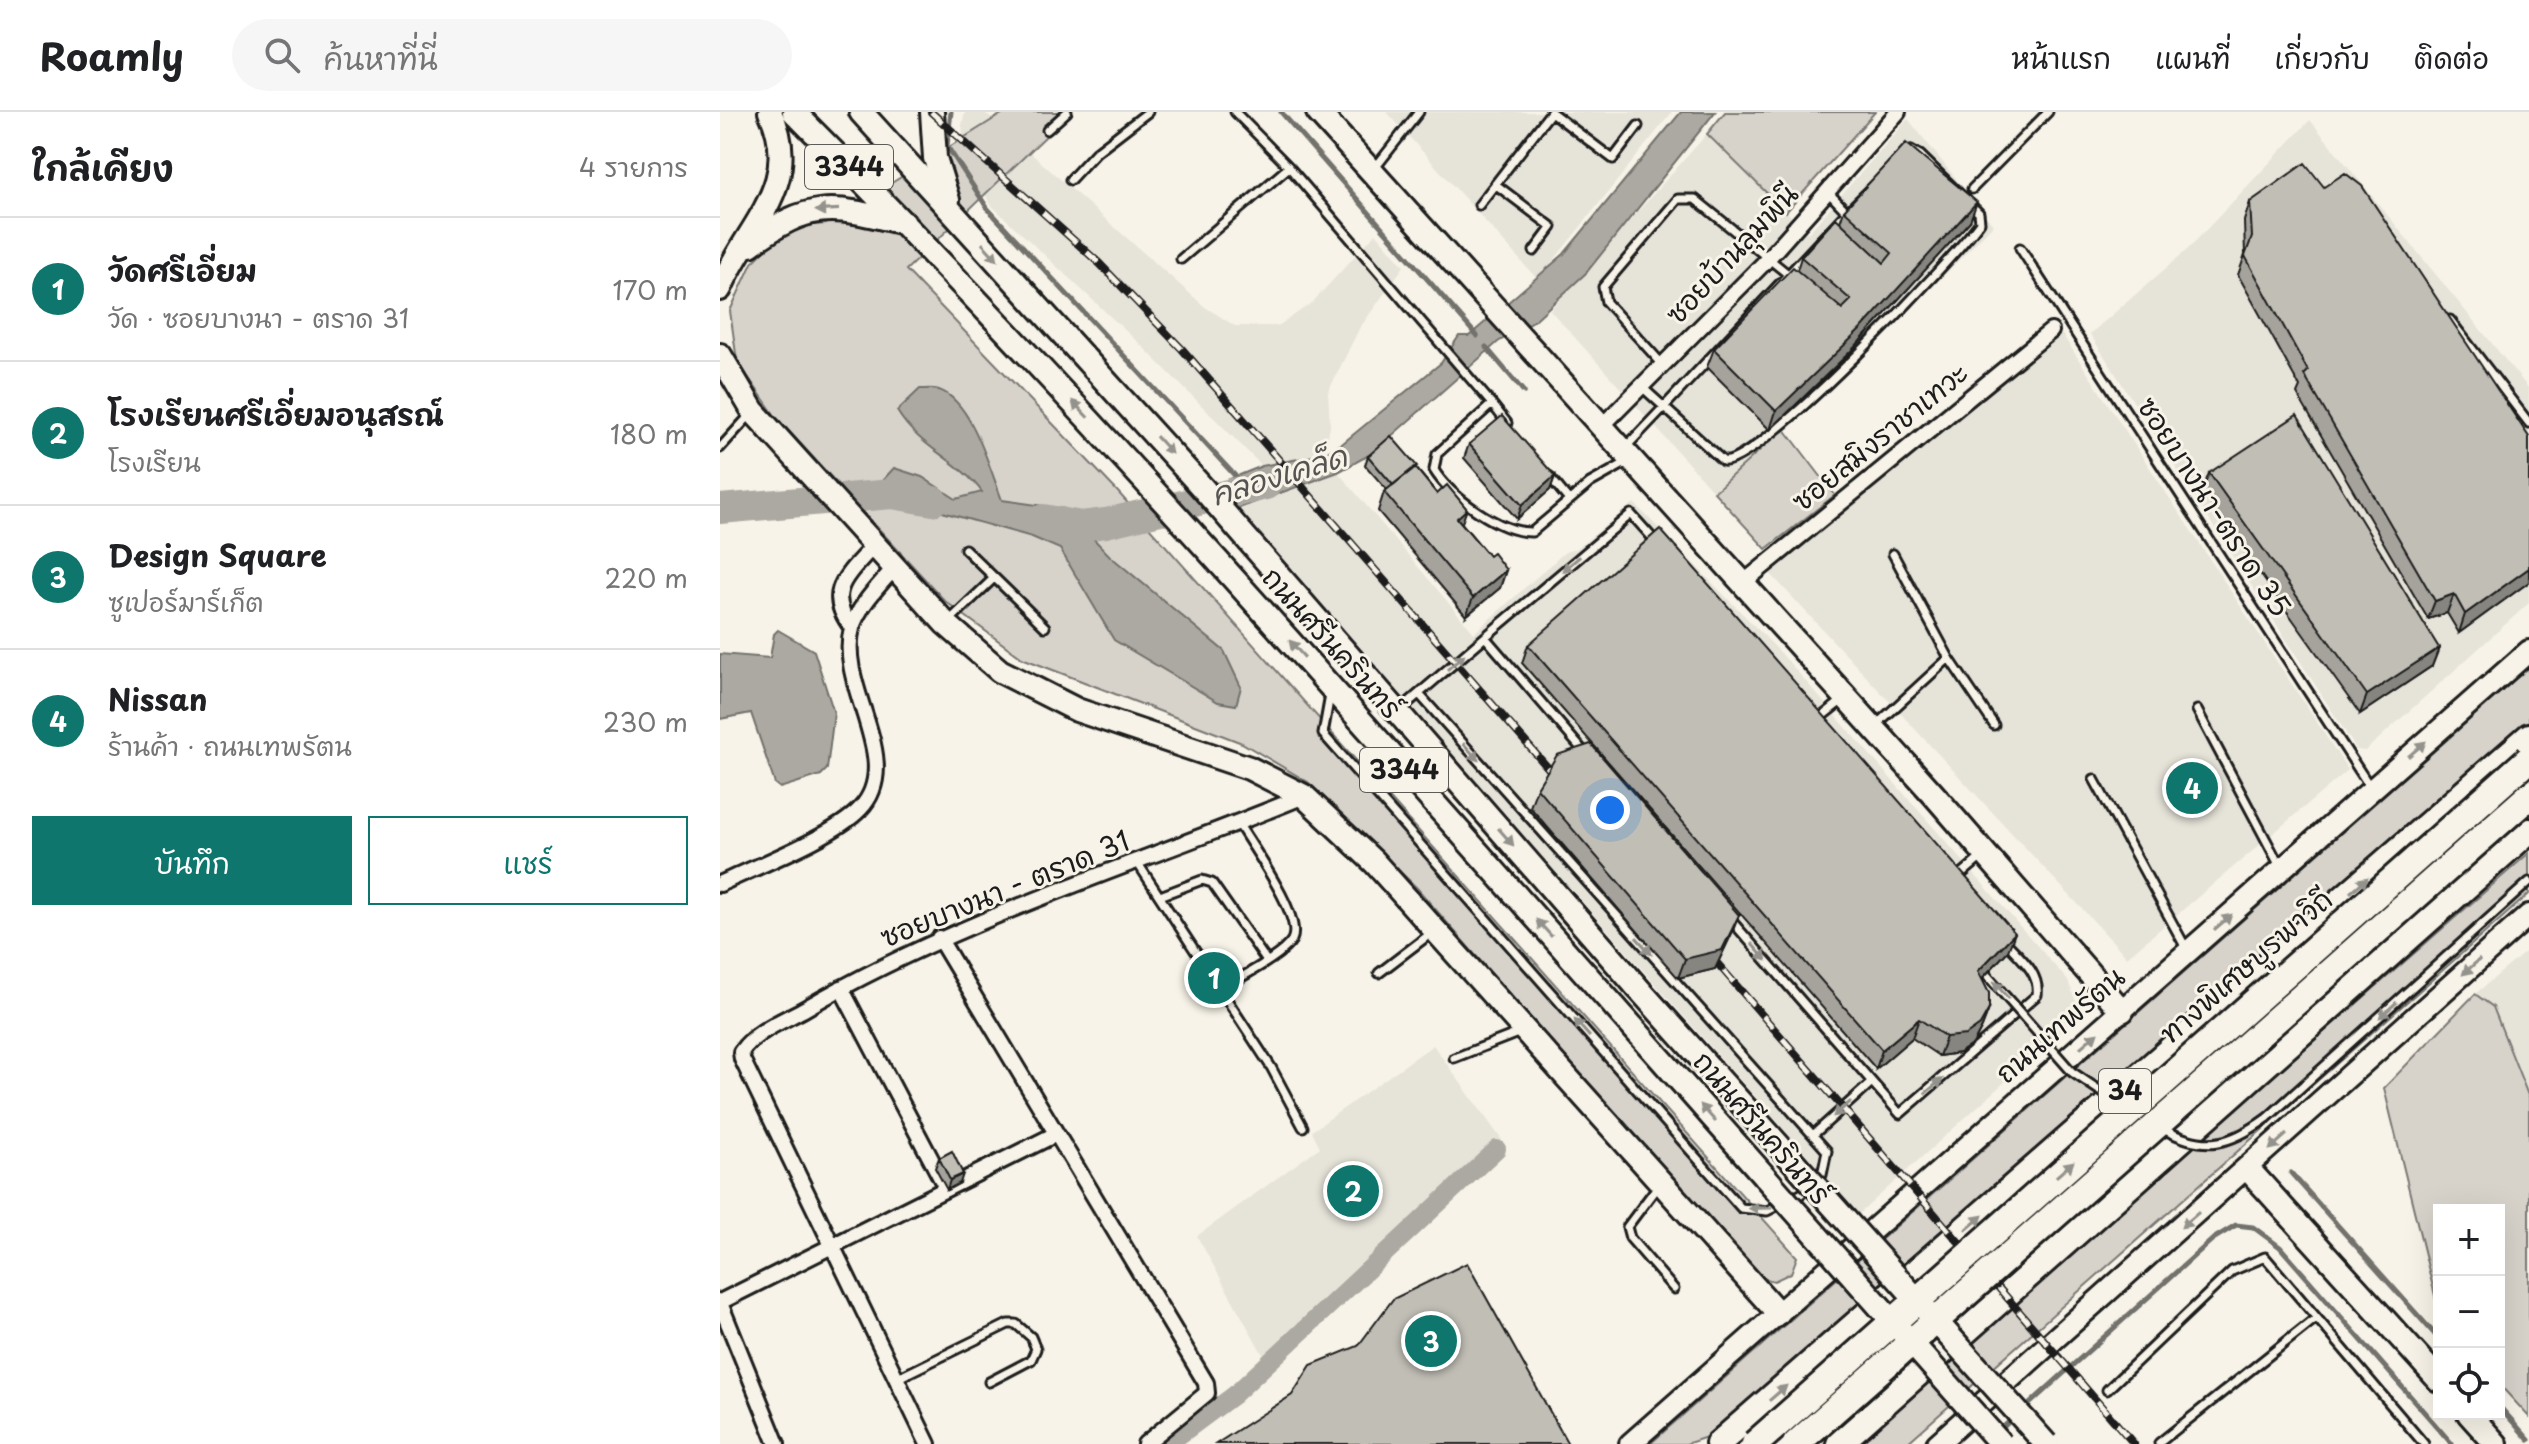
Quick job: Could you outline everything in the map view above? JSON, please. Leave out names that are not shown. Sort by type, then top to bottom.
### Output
[{"type":"highway","name":"34","points":[[1718,1444],[2529,736]]},
{"type":"highway","name":"ทางพิเศษบูรพาวิถี","points":[[1755,1444],[2529,759]]},
{"type":"highway","name":"ทางพิเศษบูรพาวิถี","points":[[1796,1444],[2529,796]]},
{"type":"highway","points":[[1820,1444],[2529,818]]},
{"type":"highway","name":"34","points":[[1839,1444],[2529,831]]},
{"type":"main road","points":[[720,289],[769,201],[782,169],[783,150],[770,112]]},
{"type":"main road","name":"ถนนศรีนครินทร์","points":[[794,112],[904,223],[1152,486],[2001,1444]]},
{"type":"main road","name":"ถนนศรีนครินทร์","points":[[861,112],[1200,485],[1637,987],[2046,1444]]},
{"type":"main road","points":[[932,112],[935,158],[951,208]]},
{"type":"main road","points":[[1324,114],[1491,307],[1986,853],[2122,1011]]},
{"type":"main road","points":[[742,250],[783,220],[814,210],[843,209],[904,223]]},
{"type":"main road","points":[[720,357],[753,411],[946,624],[1000,671],[1033,691],[1132,730],[1249,768],[1304,796],[1374,862],[1778,1313]]},
{"type":"main road","name":"ถนนเทพรัตน","points":[[1630,1444],[2529,651]]},
{"type":"main road","points":[[1937,1444],[2529,915]]},
{"type":"main road","points":[[2248,1169],[2433,1373]]},
{"type":"main road","points":[[2474,1420],[2496,1444]]},
{"type":"street","name":"ซอยบ้านลุมพินี","points":[[1601,427],[1768,259],[1898,112]]},
{"type":"street","name":"ซอยสมิงราชาเทวะ","points":[[1743,583],[2051,331]]},
{"type":"street","points":[[852,628],[840,613],[839,589],[874,545]]},
{"type":"street","points":[[720,884],[830,829],[858,811],[871,795],[877,777],[876,758],[853,679],[852,628],[894,568]]},
{"type":"street","name":"ซอยบางนา - ตราด 31","points":[[928,1444],[741,1052],[753,1039],[841,988],[939,938],[1304,796]]},
{"type":"street","points":[[939,938],[1206,1383],[1207,1393],[1195,1406],[1145,1444]]},
{"type":"street","points":[[841,988],[947,1190]]},
{"type":"street","points":[[777,1444],[720,1302],[1056,1134]]},
{"type":"lane","points":[[1047,130],[1067,112]]},
{"type":"lane","points":[[1070,180],[1096,152],[1148,112]]},
{"type":"lane","points":[[1235,112],[1289,167],[1511,428]]},
{"type":"lane","points":[[1372,173],[1419,112]]},
{"type":"lane","points":[[1479,205],[1551,112],[1613,159],[1638,126]]},
{"type":"lane","points":[[1972,189],[2045,113]]},
{"type":"lane","points":[[1492,404],[1437,454],[1434,470],[1451,492],[1480,512],[1522,532],[1532,532],[1568,499],[1627,455],[1664,407],[1907,152],[1915,150],[1979,213],[1980,222],[1854,359],[1743,457],[1723,461],[1664,407],[1642,387]]},
{"type":"lane","points":[[1181,259],[1289,167]]},
{"type":"lane","points":[[1495,184],[1552,227],[1534,251]]},
{"type":"lane","points":[[1826,191],[1847,212]]},
{"type":"lane","points":[[1663,365],[1606,302],[1603,287],[1673,204],[1684,196],[1695,199],[1789,275]]},
{"type":"lane","name":"ซอยบางนา-ตราด 35","points":[[2020,248],[2371,789]]},
{"type":"lane","points":[[2445,313],[2460,338],[2529,423]]},
{"type":"lane","points":[[720,448],[753,411]]},
{"type":"lane","points":[[1539,464],[1568,499]]},
{"type":"lane","points":[[1397,713],[1631,514],[1662,549]]},
{"type":"lane","points":[[965,549],[1045,627]]},
{"type":"lane","points":[[1893,554],[1949,658],[1994,725]]},
{"type":"lane","points":[[946,624],[993,579]]},
{"type":"lane","points":[[1485,637],[1590,757]]},
{"type":"lane","points":[[1873,728],[1949,658]]},
{"type":"lane","points":[[1331,688],[1323,734],[1741,1208],[1767,1211],[1801,1194],[1822,1175],[1827,1151],[1419,694]]},
{"type":"lane","points":[[1813,723],[1846,697]]},
{"type":"lane","points":[[2197,710],[2282,870]]},
{"type":"lane","points":[[1803,711],[1823,734]]},
{"type":"lane","points":[[2094,779],[2188,952]]},
{"type":"lane","points":[[1220,990],[1293,938],[1295,924],[1238,823]]},
{"type":"lane","points":[[1952,882],[1986,853]]},
{"type":"lane","points":[[1137,862],[1271,1067],[1303,1127]]},
{"type":"lane","points":[[1942,870],[1962,893]]},
{"type":"lane","points":[[1160,896],[1202,880],[1212,883],[1266,960]]},
{"type":"lane","points":[[2152,1123],[2197,1142],[2213,1144],[2246,1134],[2529,882]]},
{"type":"lane","points":[[1726,914],[1900,1114],[2030,1005],[2038,984],[2034,973],[2003,939]]},
{"type":"lane","points":[[1379,973],[1436,930]]},
{"type":"lane","points":[[1986,974],[2072,1072],[2102,1095],[2140,1116]]},
{"type":"lane","points":[[1454,1058],[1525,1031]]},
{"type":"lane","points":[[1813,1135],[1872,1082]]},
{"type":"lane","points":[[1660,1183],[1627,1227],[1630,1238],[1674,1289]]},
{"type":"lane","points":[[2107,1390],[2232,1271],[2265,1257],[2424,1444]]},
{"type":"lane","points":[[2159,1443],[2316,1318]]},
{"type":"lane","points":[[898,1378],[1008,1324],[1016,1324],[1031,1337],[1036,1349],[1031,1360],[989,1382]]},
{"type":"shaded area","points":[[965,112],[984,112],[1205,307],[1235,326],[1278,326],[1312,303],[1376,233],[1404,266],[1359,329],[1328,392],[1330,427],[1324,454],[1262,466],[1143,347],[992,206],[967,166],[962,125]]},
{"type":"shaded area","points":[[1005,112],[1071,112],[906,270],[1117,491],[1797,1257],[1791,1273],[1774,1281],[1755,1276],[1417,888],[1308,782],[1242,743],[1022,658],[945,601],[776,417],[737,361],[730,311],[752,263],[772,243],[800,226],[826,224]]},
{"type":"shaded area","points":[[1387,112],[1672,112],[1538,280]]},
{"type":"shaded area","points":[[1725,112],[1875,112],[1786,212],[1707,134]]},
{"type":"shaded area","points":[[1908,119],[1993,225],[1873,348],[1714,492],[1550,310],[1707,134],[1808,233]]},
{"type":"shaded area","points":[[2310,120],[2529,389],[2529,603],[2365,751],[2357,750],[2090,334],[2188,249]]},
{"type":"shaded area","points":[[2062,334],[2348,770],[2127,957],[1769,572]]},
{"type":"shaded area","points":[[1784,428],[1835,495],[1766,549],[1714,492]]},
{"type":"shaded area","points":[[1338,472],[1474,633],[1565,552],[1576,549],[1634,503],[1780,652],[2068,981],[2077,1004],[2072,1021],[1859,1214],[1454,757],[1239,508]]},
{"type":"shaded area","points":[[2529,667],[2529,721],[2121,1087],[1721,1432],[1686,1444],[1650,1444]]},
{"type":"shaded area","points":[[2529,853],[2529,894],[1906,1444],[1852,1444]]},
{"type":"shaded area","points":[[2529,949],[2529,1098],[2493,1007],[2475,994]]},
{"type":"shaded area","points":[[2475,994],[2493,1007],[2529,1098],[2529,1417],[2505,1391],[2505,1204],[2433,1204],[2433,1288],[2384,1088]]},
{"type":"shaded area","points":[[1433,1045],[1502,1140],[1266,1360],[1197,1236],[1320,1147],[1312,1131]]},
{"type":"water","points":[[1681,112],[1715,112],[1586,273],[1535,320],[1498,342],[1371,454],[1338,472],[1239,508],[1220,483],[1262,466],[1324,454],[1343,443],[1441,363],[1459,336],[1469,336],[1564,254]]},
{"type":"water","points":[[920,389],[939,390],[961,408],[978,438],[1002,500],[1065,509],[1110,556],[1224,651],[1241,687],[1236,705],[1218,702],[1114,640],[1060,549],[1032,537],[903,501],[879,484],[894,468],[922,477],[956,499],[982,492],[962,471],[916,435],[897,411]]},
{"type":"water","points":[[778,630],[814,651],[834,713],[827,769],[821,775],[780,788],[775,784],[751,713],[720,719],[720,654],[770,658],[774,634]]},
{"type":"building","points":[[1906,143],[1977,202],[1860,330],[1776,411],[1714,349],[1793,267],[1842,309],[1851,300],[1801,257],[1836,218],[1884,263],[1892,253],[1844,210]]},
{"type":"building","points":[[2305,163],[2324,187],[2345,173],[2362,186],[2529,437],[2529,568],[2465,614],[2454,594],[2435,601],[2304,375],[2308,371],[2245,256],[2252,237],[2250,202]]},
{"type":"building","points":[[2297,415],[2439,648],[2367,695],[2209,473]]},
{"type":"building","points":[[1502,416],[1555,476],[1522,505],[1469,444]]},
{"type":"building","points":[[1391,436],[1417,466],[1393,485],[1368,456]]},
{"type":"building","points":[[1415,467],[1437,494],[1447,485],[1467,509],[1457,518],[1489,556],[1493,553],[1506,570],[1473,598],[1384,492]]},
{"type":"building","points":[[1660,529],[2015,933],[1978,971],[1989,993],[1989,1009],[1980,1025],[1966,1035],[1946,1037],[1919,1019],[1882,1050],[1528,645]]},
{"type":"building","points":[[1591,744],[1739,915],[1722,950],[1685,959],[1537,788],[1557,755]]},
{"type":"building","points":[[952,1151],[963,1174],[950,1180],[939,1158]]},
{"type":"building","points":[[1467,1263],[1568,1444],[1216,1444],[1292,1395],[1311,1365],[1358,1346],[1393,1299]]},
{"type":"waterway","points":[[951,112],[947,146],[988,209],[1239,480]]},
{"type":"waterway","points":[[1281,112],[1477,336]]},
{"type":"waterway","points":[[1486,347],[1524,392]]},
{"type":"waterway","name":"คลองเคล็ด","points":[[1043,519],[1081,526],[1106,523],[1266,485]]},
{"type":"waterway","name":"คลองเคล็ด","points":[[720,509],[892,494],[933,501]]},
{"type":"waterway","points":[[1168,1444],[1234,1395],[1497,1149]]},
{"type":"waterway","points":[[2291,1173],[2433,1332]]},
{"type":"waterway","points":[[2024,1409],[2213,1239],[2236,1225],[2253,1227],[2280,1247],[2452,1444]]},
{"type":"waterway","points":[[2505,1413],[2529,1440]]},
{"type":"waterway","points":[[1997,1433],[2013,1418]]},
{"type":"railway","points":[[931,112],[1099,263],[1182,349],[1563,785]]},
{"type":"railway","points":[[1704,948],[2134,1444]]},
{"type":"place","name":"Nissan","points":[[2192,788]]},
{"type":"place","name":"วัดศรีเอี่ยม","points":[[1214,978]]},
{"type":"place","name":"โรงเรียนศรีเอี่ยมอนุสรณ์","points":[[1353,1191]]},
{"type":"place","name":"Design Square","points":[[1431,1341]]}]
